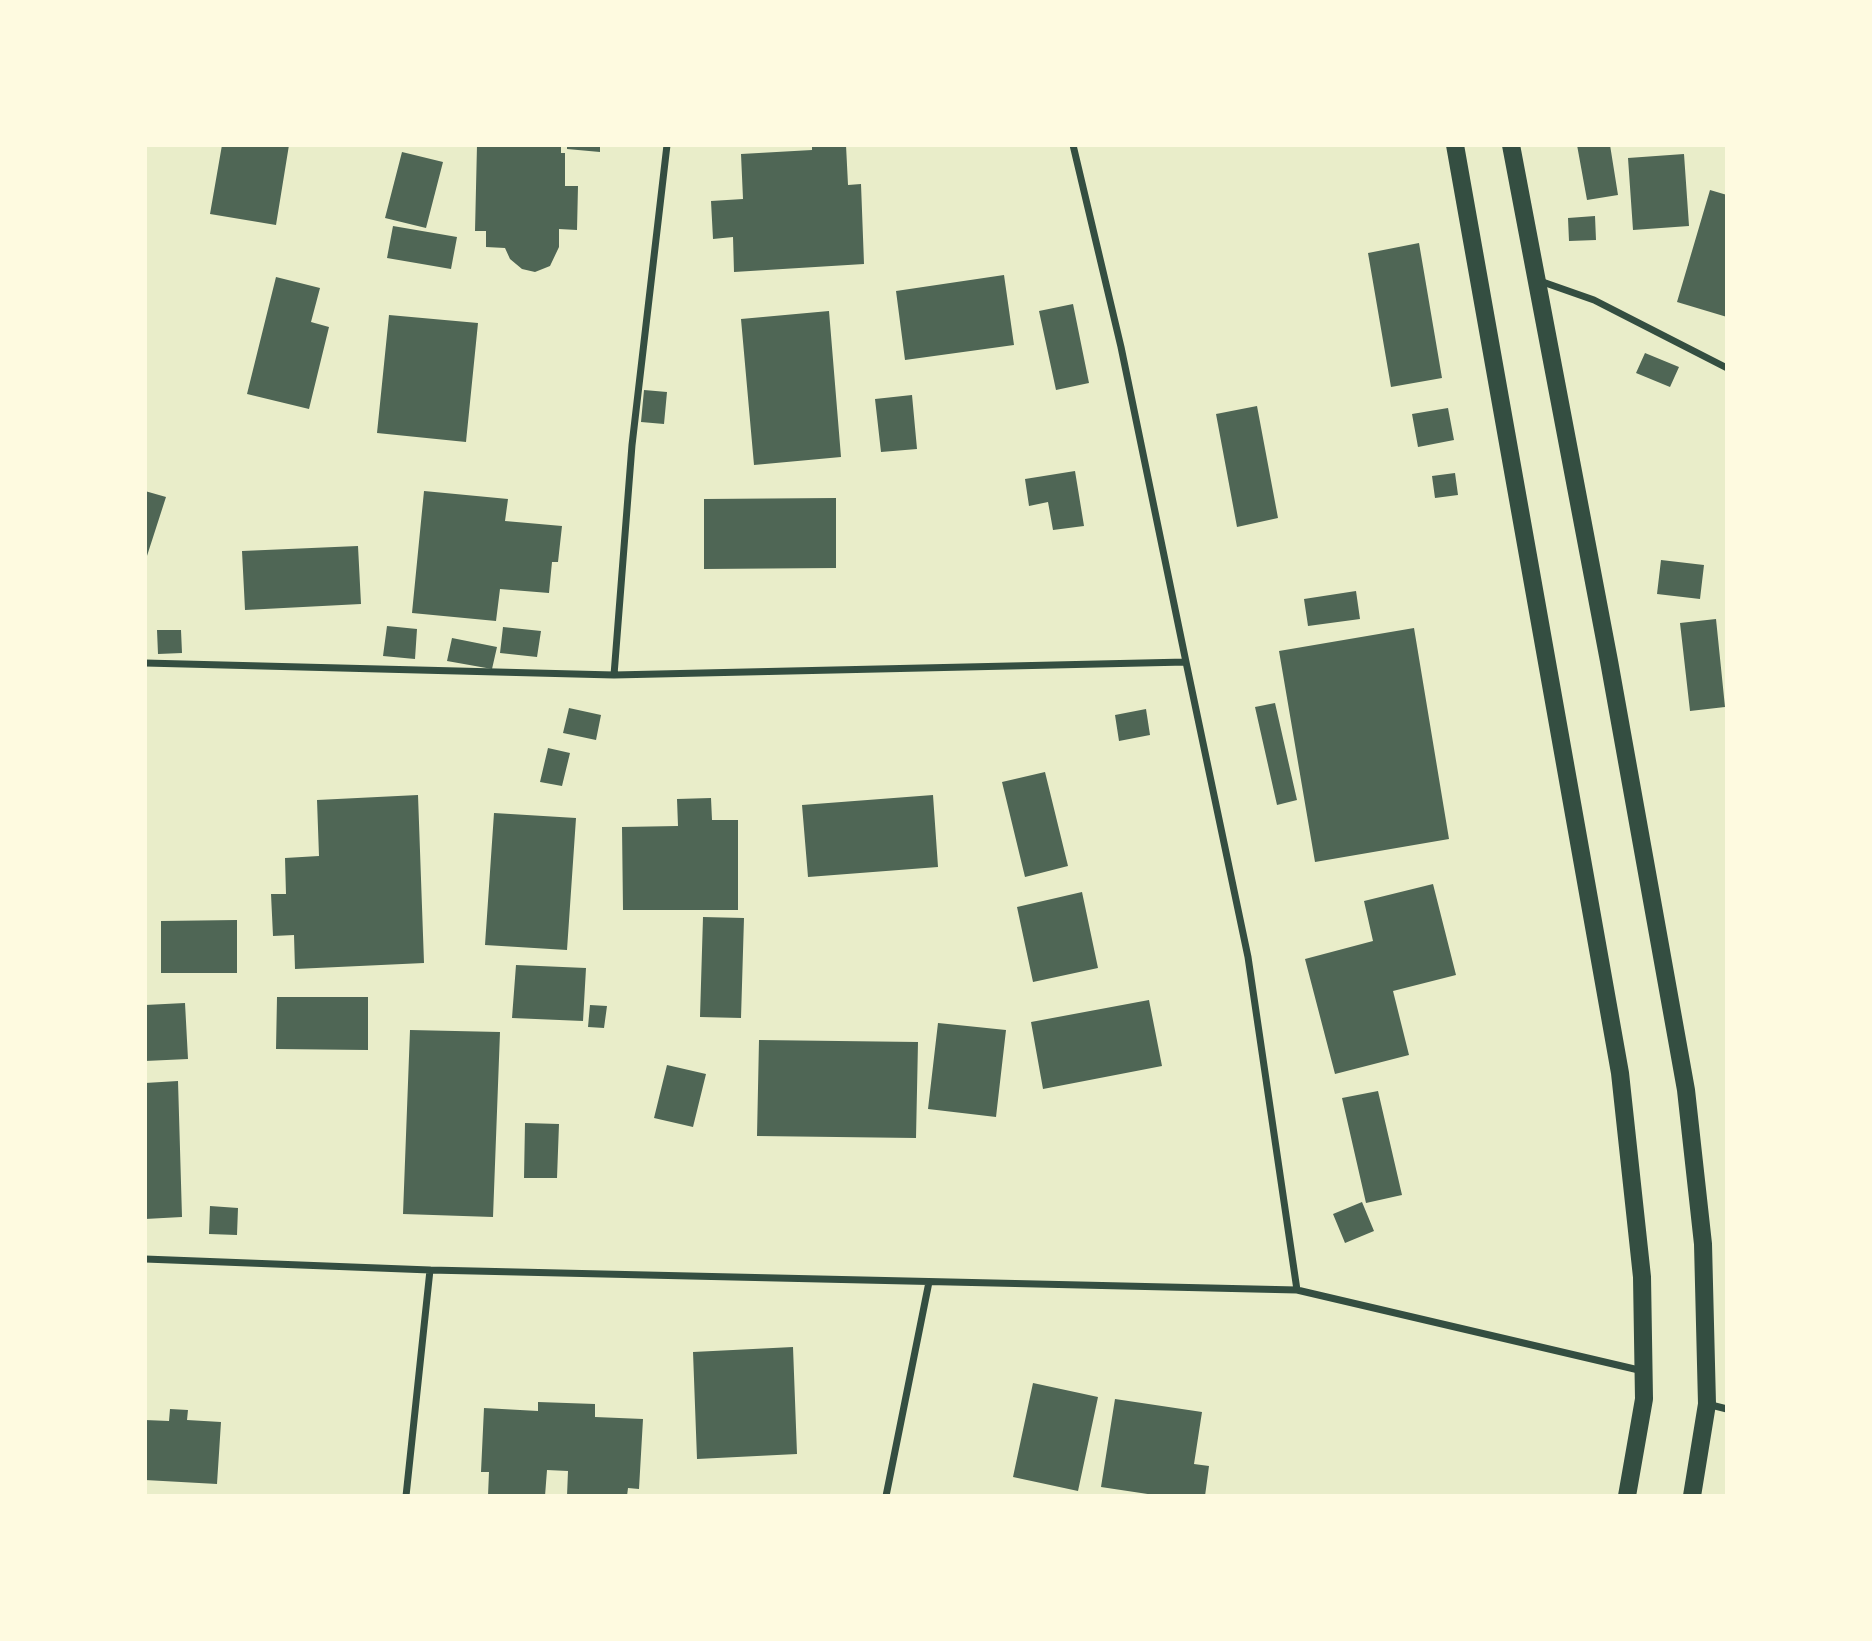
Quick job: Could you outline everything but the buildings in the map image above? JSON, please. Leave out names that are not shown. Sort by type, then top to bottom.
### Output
[{"type":"main road","points":[[1455,145],[1620,1073],[1642,1277],[1644,1399],[1627,1496]]},
{"type":"main road","points":[[1511,145],[1609,661],[1686,1090],[1703,1244],[1706,1404],[1692,1496]]},
{"type":"street","points":[[614,675],[632,445],[667,145]]},
{"type":"street","points":[[1073,145],[1121,348],[1248,957],[1297,1290]]},
{"type":"street","points":[[1537,280],[1594,300],[1727,368]]},
{"type":"street","points":[[145,663],[614,675],[1186,662]]},
{"type":"street","points":[[145,1259],[430,1270],[1297,1290],[1643,1371]]},
{"type":"street","points":[[406,1496],[430,1270]]},
{"type":"street","points":[[886,1496],[929,1282]]},
{"type":"street","points":[[1706,1404],[1727,1409]]}]
